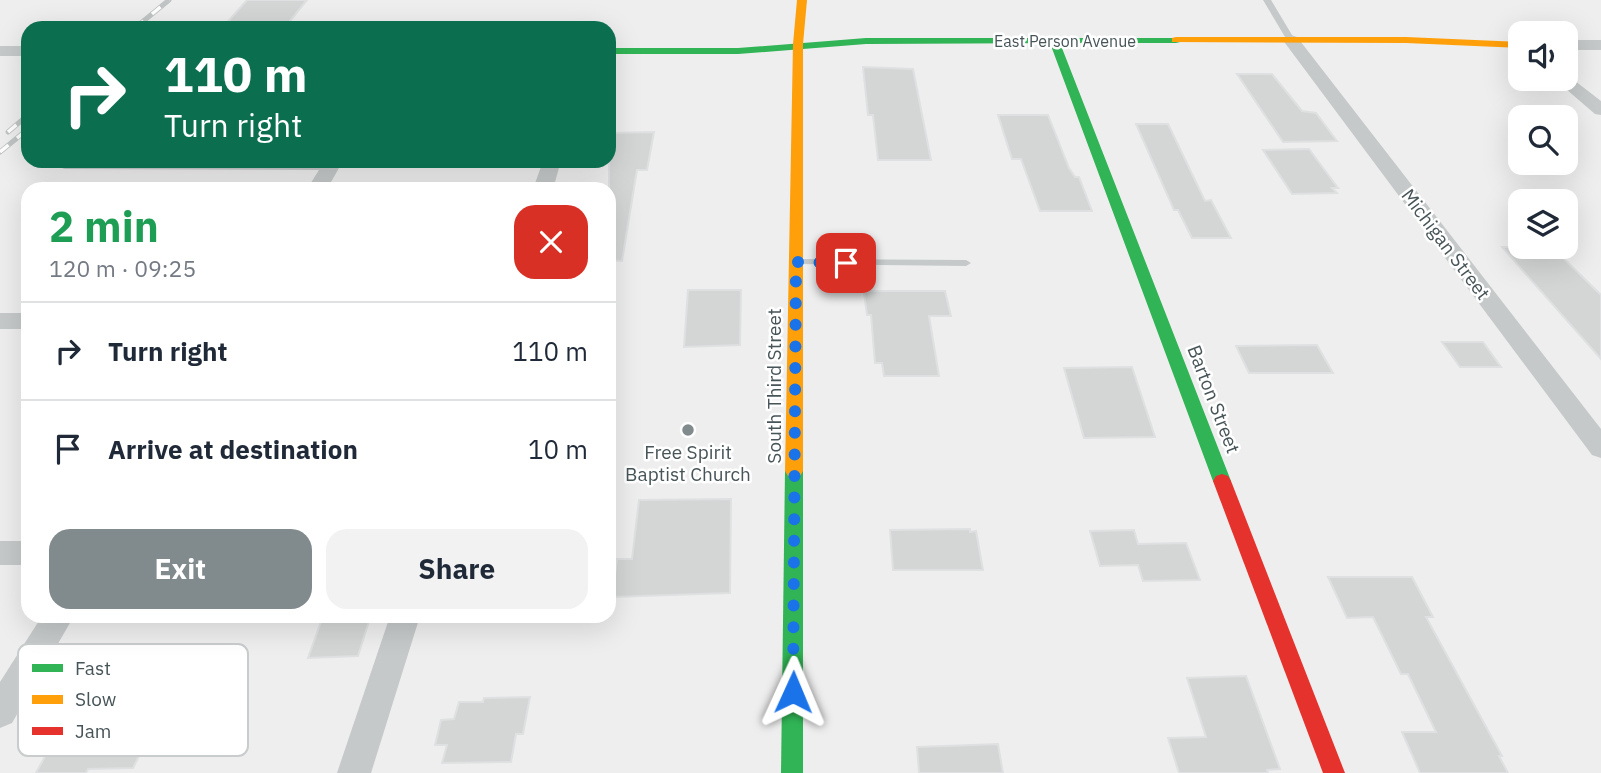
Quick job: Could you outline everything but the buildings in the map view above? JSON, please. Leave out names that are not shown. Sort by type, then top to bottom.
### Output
[{"type":"street","name":"South Third Street","points":[[792,773],[798,44],[802,0]]},
{"type":"street","name":"Michigan Street","points":[[1291,40],[1601,448]]},
{"type":"street","name":"East Person Avenue","points":[[616,51],[738,51],[798,44],[1054,41],[1406,40],[1508,44]]},
{"type":"street","name":"Barton Street","points":[[1054,41],[1334,773]]},
{"type":"street","points":[[1578,45],[1601,45]]},
{"type":"street","points":[[0,51],[21,51]]},
{"type":"street","points":[[1578,91],[1601,110]]},
{"type":"street","points":[[0,321],[21,321]]},
{"type":"street","points":[[0,553],[21,553]]},
{"type":"street","points":[[42,644],[55,623]]},
{"type":"street","points":[[354,773],[403,623]]},
{"type":"street","points":[[0,712],[18,683]]},
{"type":"lane","points":[[1267,0],[1291,40]]},
{"type":"lane","points":[[796,262],[966,263]]},
{"type":"railway","points":[[144,21],[169,0]]},
{"type":"railway","points":[[8,132],[21,121]]},
{"type":"railway","points":[[0,152],[21,135]]},
{"type":"traffic: fast","points":[[616,51],[738,51],[866,41],[1176,40]]},
{"type":"traffic: fast","points":[[1054,41],[1222,481]]},
{"type":"traffic: fast","points":[[792,773],[794,471]]},
{"type":"traffic: slow","points":[[794,471],[798,44],[802,0]]},
{"type":"traffic: slow","points":[[1176,40],[1406,40],[1508,44]]},
{"type":"traffic: jam","points":[[1222,481],[1334,773]]},
{"type":"place","name":"Free Spirit Baptist Church","points":[[688,430]]},
{"type":"route","points":[[793,692],[796,262],[846,263]]}]
